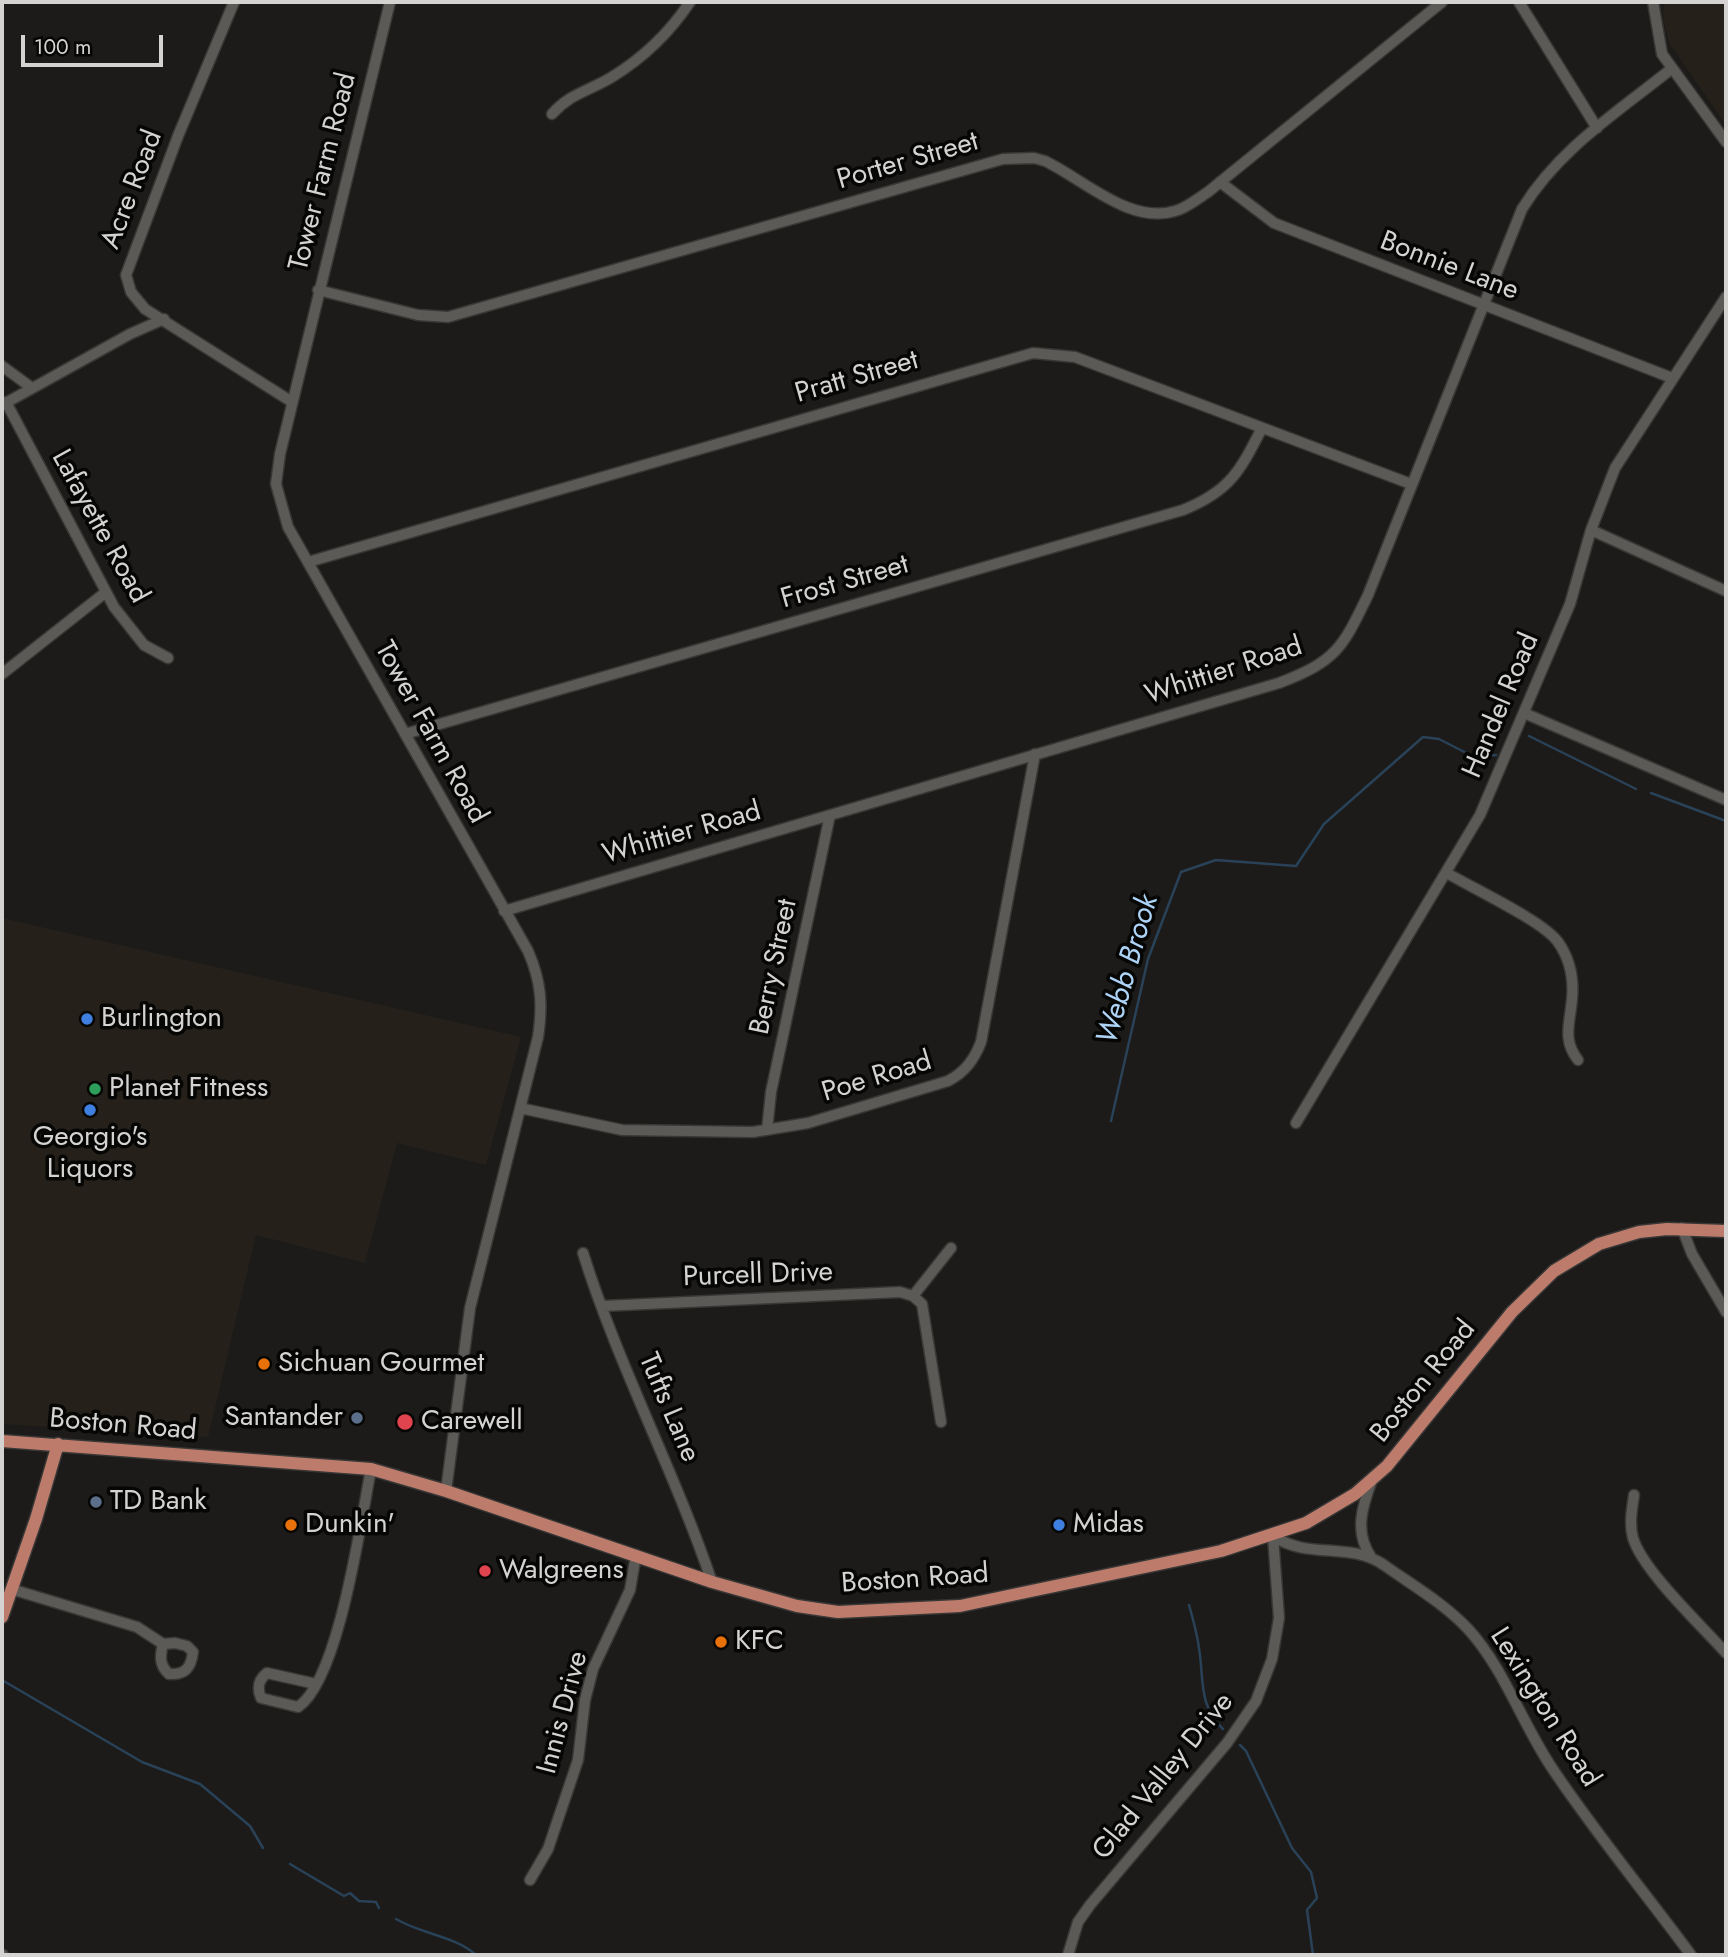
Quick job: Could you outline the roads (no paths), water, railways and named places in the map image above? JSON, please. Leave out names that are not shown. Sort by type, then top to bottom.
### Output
[{"type":"main road","name":"Boston Road","points":[[2,1441],[371,1469],[446,1491],[712,1582],[797,1606],[838,1612],[926,1610],[1040,1592],[1212,1554],[1273,1536],[1323,1514],[1372,1480],[1412,1438],[1512,1312],[1554,1271],[1599,1244],[1622,1237],[1682,1228],[1726,1231]]},
{"type":"main road","points":[[2,1617],[36,1519],[58,1444]]},
{"type":"street","name":"Acre Road","points":[[234,2],[178,136],[126,275],[136,299],[145,309],[292,402]]},
{"type":"street","name":"Tower Farm Road","points":[[390,2],[318,290],[276,484],[282,511],[308,562],[536,970],[542,1001],[538,1037],[470,1308],[446,1491]]},
{"type":"street","points":[[552,114],[567,98],[610,78],[639,58],[663,36],[690,2]]},
{"type":"street","name":"Porter Street","points":[[318,290],[418,315],[448,317],[1003,159],[1034,158],[1045,161],[1133,210],[1165,213],[1185,208],[1442,2]]},
{"type":"street","points":[[1519,2],[1597,128]]},
{"type":"street","points":[[1653,2],[1657,41],[1670,69],[1726,142]]},
{"type":"street","name":"Whittier Road","points":[[505,911],[1279,683],[1321,665],[1334,655],[1352,629],[1522,209],[1534,189],[1567,152],[1670,69]]},
{"type":"street","name":"Bonnie Lane","points":[[1220,182],[1274,223],[1672,378]]},
{"type":"street","name":"Handel Road","points":[[1296,1123],[1480,815],[1570,604],[1591,530],[1615,468],[1726,297]]},
{"type":"street","points":[[4,404],[130,334],[164,320]]},
{"type":"street","name":"Pratt Street","points":[[308,562],[1033,353],[1075,357],[1411,484]]},
{"type":"street","points":[[2,366],[32,388]]},
{"type":"street","name":"Lafayette Road","points":[[4,404],[106,592],[133,634],[152,651],[168,658]]},
{"type":"street","name":"Frost Street","points":[[405,734],[1183,510],[1220,492],[1233,481],[1262,428]]},
{"type":"street","points":[[1591,530],[1726,591]]},
{"type":"street","points":[[2,674],[106,592]]},
{"type":"street","points":[[1524,713],[1726,800]]},
{"type":"street","name":"Poe Road","points":[[520,1108],[622,1130],[767,1130],[808,1123],[948,1082],[960,1075],[975,1056],[988,1012],[1035,754]]},
{"type":"street","name":"Berry Street","points":[[767,1130],[771,1092],[830,815]]},
{"type":"street","points":[[1447,873],[1556,939],[1569,964],[1573,986],[1568,1038],[1569,1048],[1578,1060]]},
{"type":"street","points":[[1682,1228],[1692,1254],[1726,1312]]},
{"type":"street","points":[[941,1422],[922,1304],[913,1296],[951,1248]]},
{"type":"street","name":"Tufts Lane","points":[[583,1253],[614,1338],[690,1518],[712,1582]]},
{"type":"street","name":"Purcell Drive","points":[[603,1306],[900,1292],[913,1296]]},
{"type":"street","points":[[316,1685],[267,1673],[261,1678],[258,1689],[261,1698],[298,1707],[307,1702],[316,1685],[341,1620],[371,1469]]},
{"type":"street","points":[[1371,1557],[1360,1531],[1363,1504],[1372,1480]]},
{"type":"street","points":[[1634,1495],[1631,1526],[1637,1548],[1651,1568],[1726,1653]]},
{"type":"street","name":"Lexington Road","points":[[1273,1536],[1296,1549],[1351,1552],[1371,1557],[1435,1601],[1469,1630],[1493,1665],[1553,1771],[1691,1955]]},
{"type":"street","name":"Glad Valley Drive","points":[[1068,1955],[1078,1922],[1090,1905],[1227,1743],[1256,1701],[1272,1660],[1279,1618],[1273,1536]]},
{"type":"street","name":"Innis Drive","points":[[530,1880],[548,1849],[578,1760],[585,1700],[593,1670],[630,1590],[636,1555]]},
{"type":"street","points":[[11,1589],[137,1627],[163,1644]]},
{"type":"waterway","name":"Webb Brook","points":[[1529,736],[1636,789]]},
{"type":"waterway","name":"Webb Brook","points":[[1111,1121],[1148,959],[1181,872],[1216,860],[1296,866],[1324,824],[1423,737],[1439,739],[1474,757],[1496,755]]},
{"type":"waterway","name":"Webb Brook","points":[[1651,793],[1726,821]]},
{"type":"waterway","points":[[1189,1605],[1198,1642],[1206,1701],[1209,1711],[1223,1729]]},
{"type":"waterway","points":[[2,1680],[142,1762],[200,1784],[250,1826],[263,1848]]},
{"type":"waterway","points":[[1240,1745],[1246,1751],[1292,1848],[1311,1872],[1317,1898],[1307,1910],[1313,1955]]},
{"type":"waterway","points":[[290,1864],[344,1896],[350,1893],[359,1901],[376,1902],[379,1908]]},
{"type":"waterway","points":[[396,1919],[458,1943],[476,1955]]},
{"type":"place","name":"Burlington","points":[[87,1019]]},
{"type":"place","name":"Planet Fitness","points":[[95,1089]]},
{"type":"place","name":"Georgio's Liquors","points":[[90,1110]]},
{"type":"place","name":"Sichuan Gourmet","points":[[264,1364]]},
{"type":"place","name":"Santander","points":[[357,1418]]},
{"type":"place","name":"Carewell","points":[[405,1422]]},
{"type":"place","name":"TD Bank","points":[[96,1502]]},
{"type":"place","name":"Dunkin'","points":[[291,1525]]},
{"type":"place","name":"Midas","points":[[1059,1525]]},
{"type":"place","name":"Walgreens","points":[[485,1571]]},
{"type":"place","name":"KFC","points":[[721,1642]]}]
